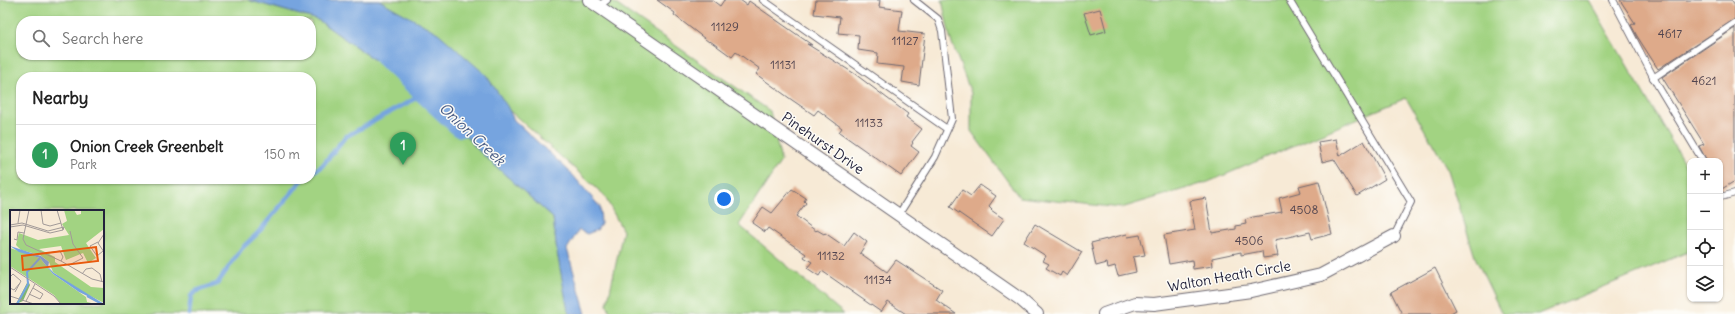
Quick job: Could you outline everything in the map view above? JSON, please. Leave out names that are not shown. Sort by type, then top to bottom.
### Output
[{"type":"street","name":"Pinehurst Drive","points":[[599,2],[1020,299],[1038,314]]},
{"type":"street","name":"Walton Heath Circle","points":[[1104,314],[1135,303],[1153,309],[1251,291],[1321,274],[1394,236]]},
{"type":"lane","points":[[763,0],[947,129]]},
{"type":"lane","points":[[899,214],[935,157],[952,119],[942,31],[938,20],[914,0]]},
{"type":"lane","points":[[1289,0],[1411,202],[1394,236]]},
{"type":"lane","points":[[1613,0],[1653,78],[1700,158]]},
{"type":"lane","points":[[1653,78],[1735,23]]},
{"type":"lane","points":[[1723,196],[1735,192]]},
{"type":"green space","points":[[0,0],[248,0],[304,16],[16,16],[16,60],[316,60],[316,19],[318,20],[373,59],[422,84],[478,150],[553,218],[557,252],[570,314],[0,314]]},
{"type":"green space","points":[[356,0],[610,0],[770,111],[781,161],[739,225],[844,314],[611,314],[607,305],[623,231],[604,195],[417,28]]},
{"type":"green space","points":[[942,0],[1589,0],[1687,168],[1687,252],[1538,314],[1502,314],[1475,257],[1448,170],[1406,98],[1208,182],[1121,208],[1019,197],[971,131],[971,93],[950,38]]},
{"type":"water","points":[[248,0],[379,0],[438,33],[486,75],[507,106],[514,120],[571,173],[600,207],[601,224],[597,230],[587,234],[579,230],[567,249],[586,314],[570,314],[568,311],[557,252],[553,218],[478,150],[422,84],[373,59],[316,19],[316,16],[304,16]]},
{"type":"building","points":[[657,0],[712,0],[720,6],[724,0],[740,0],[747,5],[749,1],[812,45],[807,44],[855,74],[908,114],[906,117],[922,129],[912,142],[913,143],[911,146],[919,152],[901,176],[839,132],[842,128],[818,110],[814,115],[792,100],[756,74],[760,69],[736,52],[732,57],[710,41],[709,42]]},
{"type":"building","points":[[816,0],[880,0],[879,7],[902,10],[899,31],[925,34],[919,85],[902,82],[904,67],[877,64],[878,53],[858,50],[859,35],[838,33],[840,17],[814,14]]},
{"type":"building","points":[[1620,0],[1731,0],[1735,6],[1735,19],[1658,69],[1637,36],[1631,25],[1635,23]]},
{"type":"building","points":[[1100,9],[1106,31],[1091,35],[1084,13]]},
{"type":"building","points":[[1735,28],[1735,181],[1723,188],[1723,158],[1705,158],[1699,146],[1704,144],[1662,77]]},
{"type":"building","points":[[1336,139],[1340,156],[1364,141],[1385,179],[1357,196],[1334,159],[1322,162],[1318,142]]},
{"type":"building","points":[[1319,181],[1332,234],[1312,239],[1310,232],[1275,240],[1278,256],[1263,258],[1262,251],[1241,255],[1241,252],[1212,258],[1213,266],[1193,269],[1192,260],[1169,264],[1164,235],[1195,230],[1190,201],[1206,198],[1212,233],[1236,229],[1236,226],[1246,224],[1245,220],[1253,217],[1282,212],[1279,198],[1301,192],[1299,186]]},
{"type":"building","points":[[980,185],[996,196],[989,206],[992,209],[991,210],[1004,219],[992,236],[950,207],[962,190],[971,196]]},
{"type":"building","points":[[792,189],[806,198],[804,201],[806,203],[796,216],[816,231],[825,233],[844,246],[854,232],[867,242],[860,253],[887,272],[896,260],[942,290],[936,300],[956,314],[906,314],[888,302],[881,312],[822,271],[819,276],[807,268],[812,262],[804,257],[806,254],[768,228],[765,232],[752,223],[763,207],[772,213]]},
{"type":"building","points":[[1035,224],[1082,252],[1067,276],[1062,272],[1060,276],[1046,268],[1049,264],[1043,261],[1046,256],[1024,242]]},
{"type":"building","points":[[1127,234],[1128,237],[1140,235],[1145,255],[1133,257],[1136,272],[1118,276],[1115,266],[1108,268],[1107,263],[1096,266],[1091,243]]},
{"type":"building","points":[[1435,268],[1456,310],[1449,314],[1402,314],[1391,292]]},
{"type":"waterway","name":"Onion Creek","points":[[387,55],[461,124]]},
{"type":"waterway","points":[[316,170],[322,166],[345,137],[427,92]]},
{"type":"waterway","points":[[189,314],[191,296],[196,291],[217,284],[242,248],[257,234],[299,184]]},
{"type":"place","name":"Onion Creek Greenbelt","points":[[403,165]]}]
